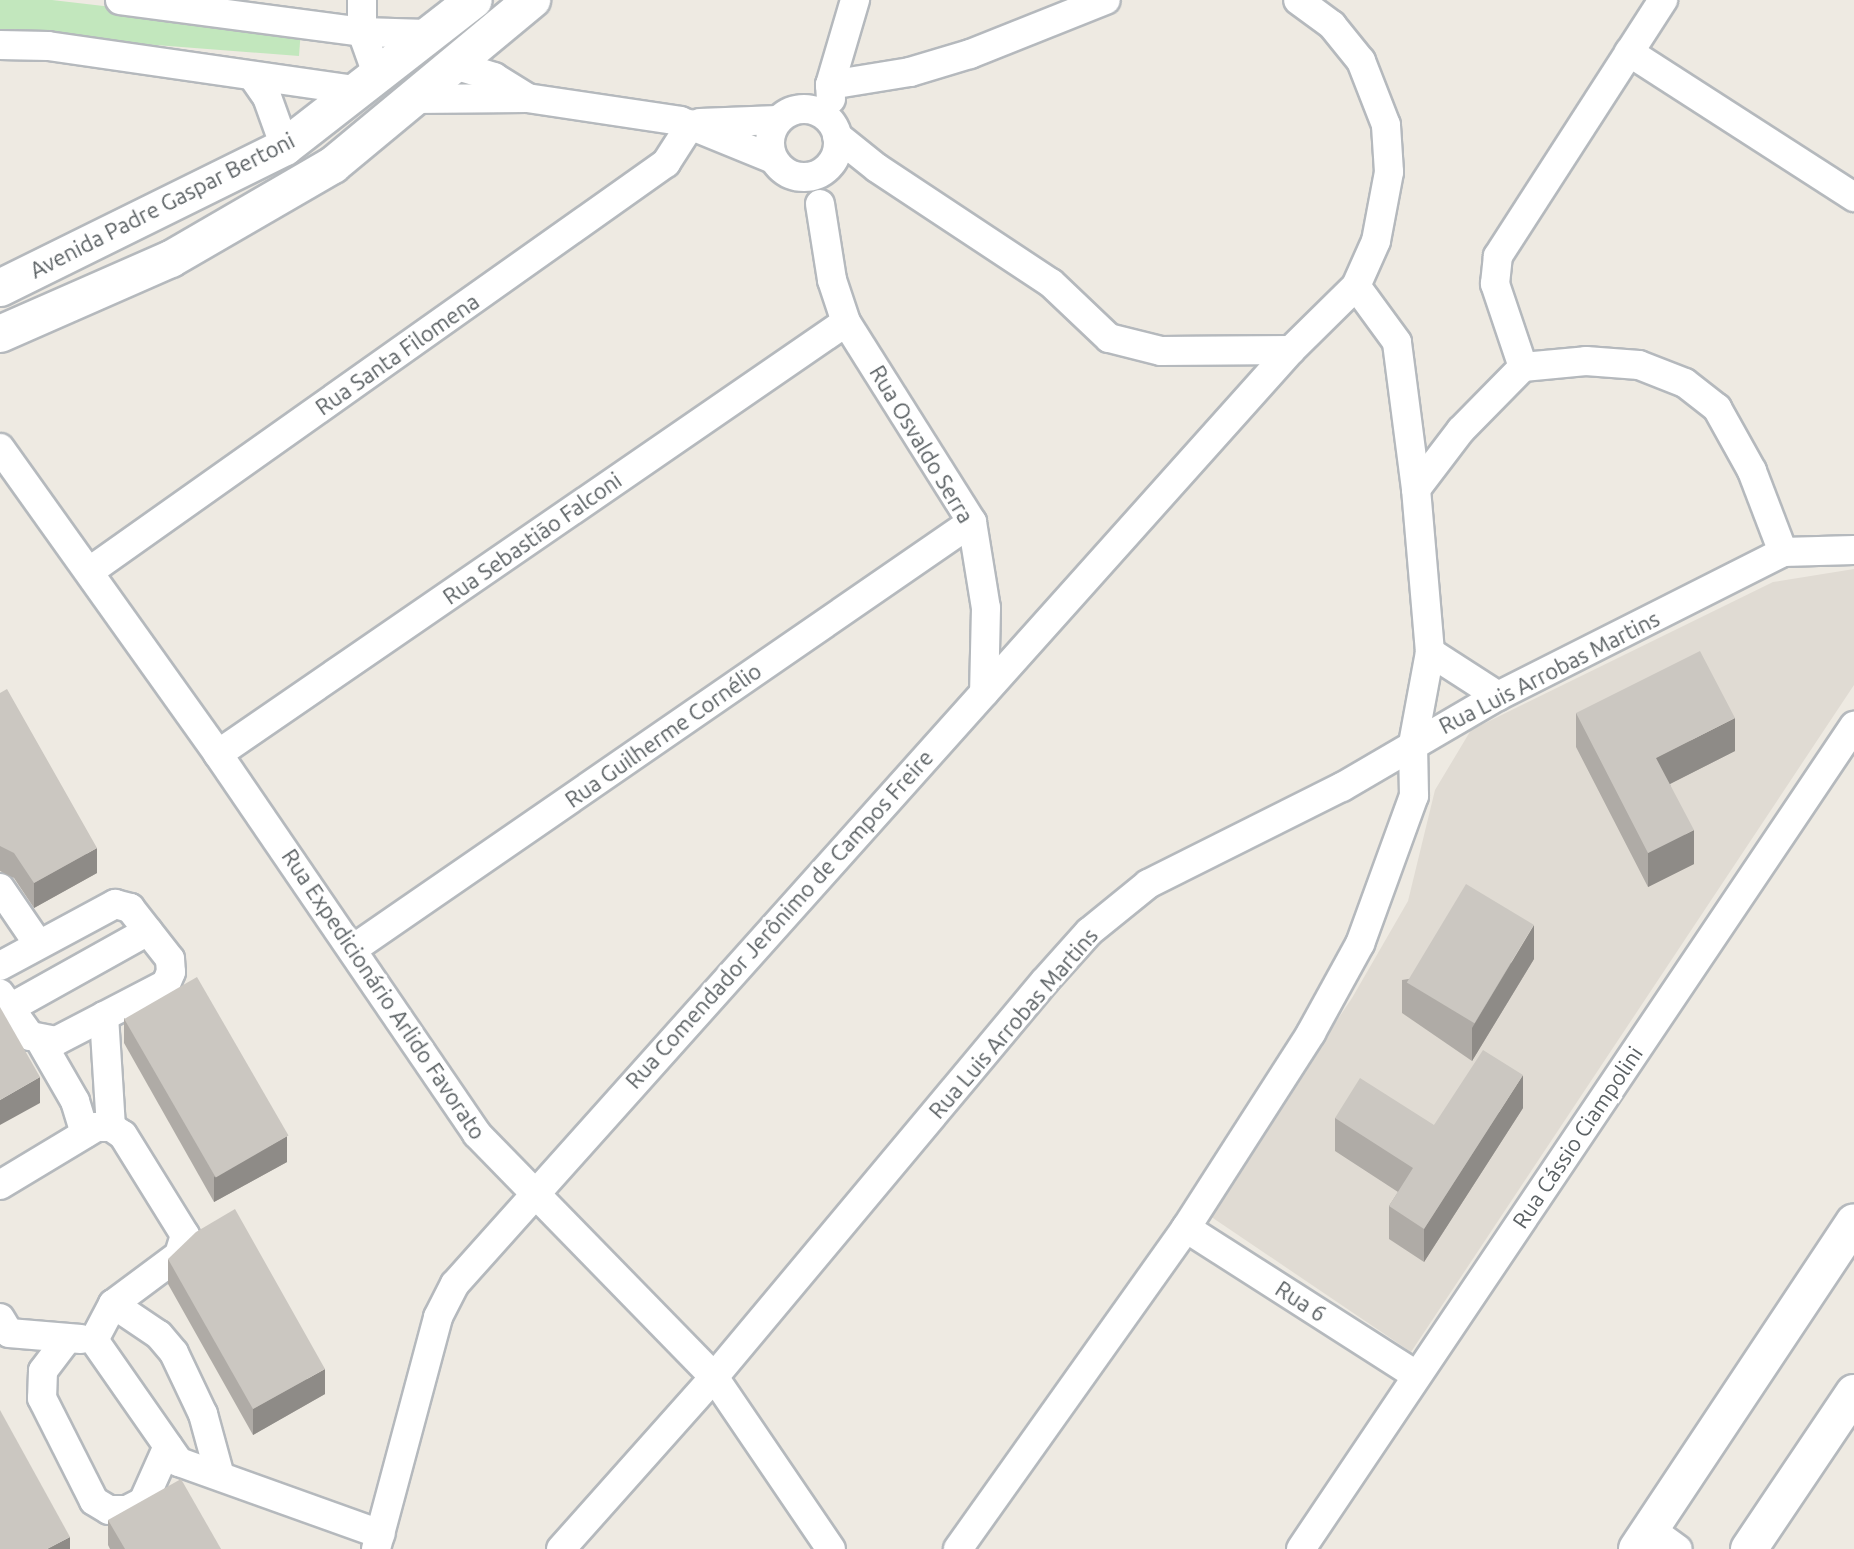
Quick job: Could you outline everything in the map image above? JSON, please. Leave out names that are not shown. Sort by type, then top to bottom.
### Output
[{"type":"street","points":[[120,0],[362,32],[427,34],[458,66],[494,77],[527,98]]},
{"type":"street","points":[[362,0],[366,82]]},
{"type":"street","name":"Avenida Padre Gaspar Bertoni","points":[[0,288],[285,147],[474,0]]},
{"type":"street","name":"Avenida Padre Gaspar Bertoni","points":[[0,334],[171,259],[333,165],[458,66],[532,0]]},
{"type":"street","points":[[828,168],[835,131],[830,85],[855,0]]},
{"type":"street","points":[[0,45],[48,46],[253,77],[366,82],[395,96],[413,99],[527,98],[691,124],[778,120],[805,109],[830,85],[910,72],[970,54],[1106,0]]},
{"type":"street","points":[[958,1549],[1186,1228],[1311,1033],[1360,944],[1414,796],[1413,744],[1430,652],[1416,489],[1397,342],[1356,286],[1386,208],[1386,125],[1361,61],[1332,25],[1298,0]]},
{"type":"street","points":[[1523,367],[1495,284],[1498,256],[1663,0]]},
{"type":"street","points":[[1629,52],[1854,197]]},
{"type":"street","points":[[253,77],[267,97],[285,147]]},
{"type":"street","points":[[805,109],[877,168],[1051,283],[1109,338],[1161,351],[1291,350]]},
{"type":"street","points":[[773,159],[769,143],[778,120]]},
{"type":"street","points":[[691,124],[773,159],[798,176],[828,168],[877,168]]},
{"type":"street","name":"Rua Santa Filomena","points":[[90,571],[656,171],[691,124]]},
{"type":"street","name":"Rua Osvaldo Serra","points":[[828,168],[820,204],[832,280],[846,322],[972,522],[986,608],[984,693]]},
{"type":"street","name":"Rua Osvaldo Serra","points":[[798,176],[820,204]]},
{"type":"street","name":"Rua Comendador Jerônimo de Campos Freire","points":[[378,1542],[438,1317],[455,1284],[532,1194],[1291,350],[1356,286]]},
{"type":"street","name":"Rua Sebastião Falconi","points":[[218,754],[846,322]]},
{"type":"street","points":[[1416,489],[1461,430],[1523,367],[1586,361],[1639,365],[1685,383],[1717,408],[1752,471],[1783,552]]},
{"type":"street","name":"Rua Expedicionário Arlido Favorato","points":[[0,448],[218,754],[477,1134],[532,1194],[569,1224],[714,1377],[831,1549]]},
{"type":"street","name":"Rua Guilherme Cornélio","points":[[353,949],[972,522]]},
{"type":"street","name":"Rua Luis Arrobas Martins","points":[[561,1549],[714,1377],[1089,932],[1148,884],[1342,787],[1498,696],[1783,552],[1854,550]]},
{"type":"street","points":[[1430,652],[1498,696]]},
{"type":"street","name":"Rua Cássio Ciampolini","points":[[1301,1549],[1854,726]]},
{"type":"street","points":[[0,888],[38,944]]},
{"type":"street","points":[[0,966],[115,904],[130,908],[170,959],[166,984],[56,1041],[41,1042]]},
{"type":"street","points":[[98,1131],[75,1101],[41,1042],[5,1001],[148,931]]},
{"type":"street","points":[[98,1131],[104,1016]]},
{"type":"street","points":[[0,1185],[98,1131],[123,1135],[185,1235],[179,1255],[113,1304],[81,1339],[43,1371],[42,1398],[94,1501],[109,1510],[127,1510],[143,1502],[168,1446]]},
{"type":"street","points":[[1655,1542],[1854,1223]]},
{"type":"street","name":"Rua 6","points":[[1186,1228],[1416,1375]]},
{"type":"street","points":[[113,1304],[159,1335],[174,1353],[203,1414],[220,1476]]},
{"type":"street","points":[[3,1330],[81,1339],[179,1462],[378,1542]]},
{"type":"street","points":[[1749,1549],[1854,1393]]},
{"type":"shaded area","points":[[1854,569],[1854,685],[1411,1352],[1207,1214],[1352,998],[1408,901],[1435,790],[1471,730],[1773,582]]},
{"type":"green space","points":[[0,0],[52,0],[301,29],[299,56],[0,33]]},
{"type":"building","points":[[1700,651],[1735,718],[1656,758],[1694,830],[1648,853],[1576,713]]},
{"type":"building","points":[[7,689],[97,848],[34,883],[14,853],[0,846],[0,693]]},
{"type":"building","points":[[1466,884],[1534,925],[1474,1023],[1407,983]]},
{"type":"building","points":[[197,977],[288,1135],[216,1177],[124,1019]]},
{"type":"building","points":[[0,1007],[40,1077],[0,1100]]},
{"type":"building","points":[[1483,1050],[1523,1075],[1424,1229],[1389,1206],[1413,1168],[1335,1118],[1360,1078],[1434,1125]]},
{"type":"building","points":[[235,1209],[325,1369],[253,1409],[168,1259],[196,1232]]},
{"type":"building","points":[[0,1410],[70,1537],[47,1549],[0,1549]]},
{"type":"building","points":[[181,1479],[221,1549],[125,1549],[108,1520]]}]
